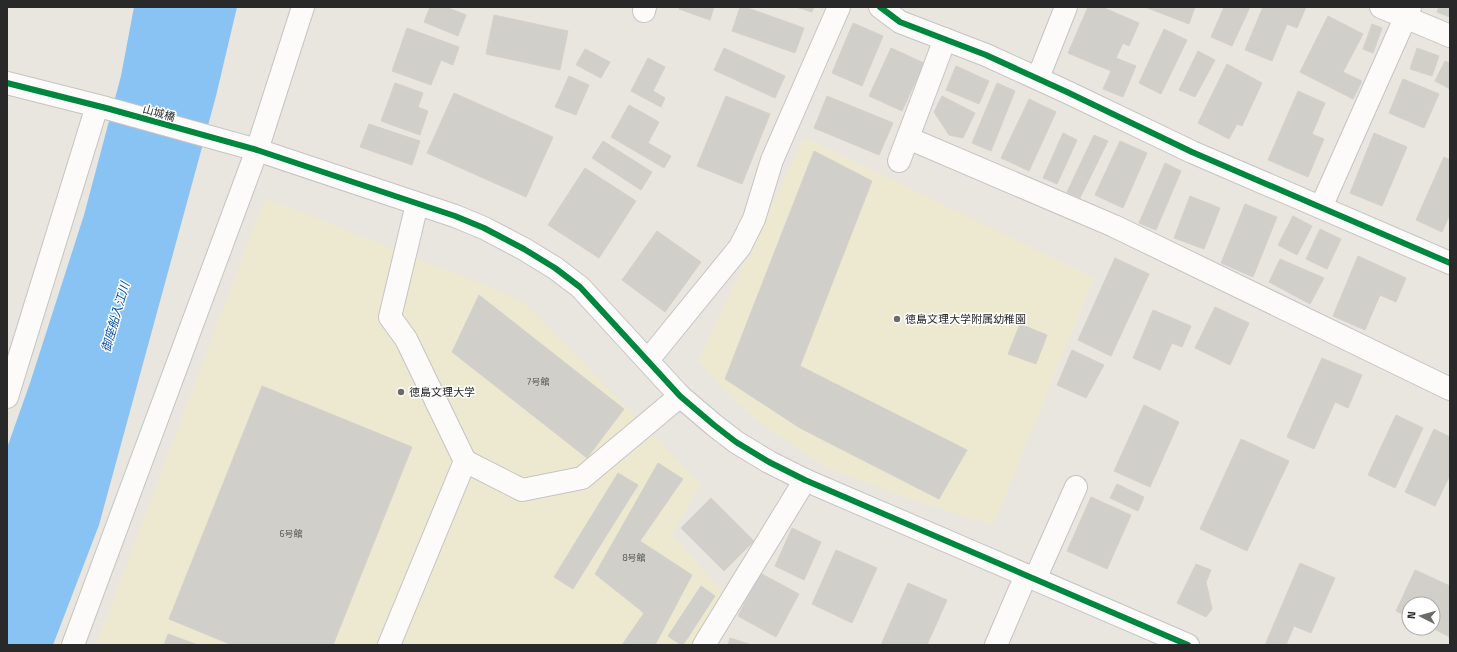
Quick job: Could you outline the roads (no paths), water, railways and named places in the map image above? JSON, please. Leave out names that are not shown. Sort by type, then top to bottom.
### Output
[{"type":"street","points":[[73,645],[257,150],[303,7]]},
{"type":"street","points":[[648,360],[740,247],[754,219],[772,160],[839,7]]},
{"type":"street","points":[[880,7],[900,22],[986,55],[1038,78],[1192,152],[1321,206],[1450,263]]},
{"type":"street","points":[[1038,78],[1066,7]]},
{"type":"street","points":[[1381,7],[1408,12],[1450,36]]},
{"type":"street","points":[[1321,206],[1408,12]]},
{"type":"street","points":[[899,161],[945,40]]},
{"type":"street","name":"山城橋","points":[[7,83],[257,150],[455,216],[484,228],[524,249],[555,268],[580,287],[680,396],[736,442],[769,462],[805,480],[1188,645]]},
{"type":"street","points":[[7,397],[101,107]]},
{"type":"street","points":[[908,138],[1114,226],[1450,389]]},
{"type":"street","points":[[418,204],[390,317],[406,339],[465,461],[522,490],[582,478],[680,396]]},
{"type":"street","points":[[389,645],[465,461]]},
{"type":"street","points":[[704,645],[805,480]]},
{"type":"street","points":[[996,645],[1076,488]]},
{"type":"water","name":"御座船入江川","points":[[134,7],[237,7],[216,96],[99,525],[53,645],[7,645],[7,448],[30,383],[84,215],[121,76]]},
{"type":"place","name":"徳島文理大学附属幼稚園","points":[[897,319]]},
{"type":"place","name":"徳島文理大学","points":[[401,392]]}]
